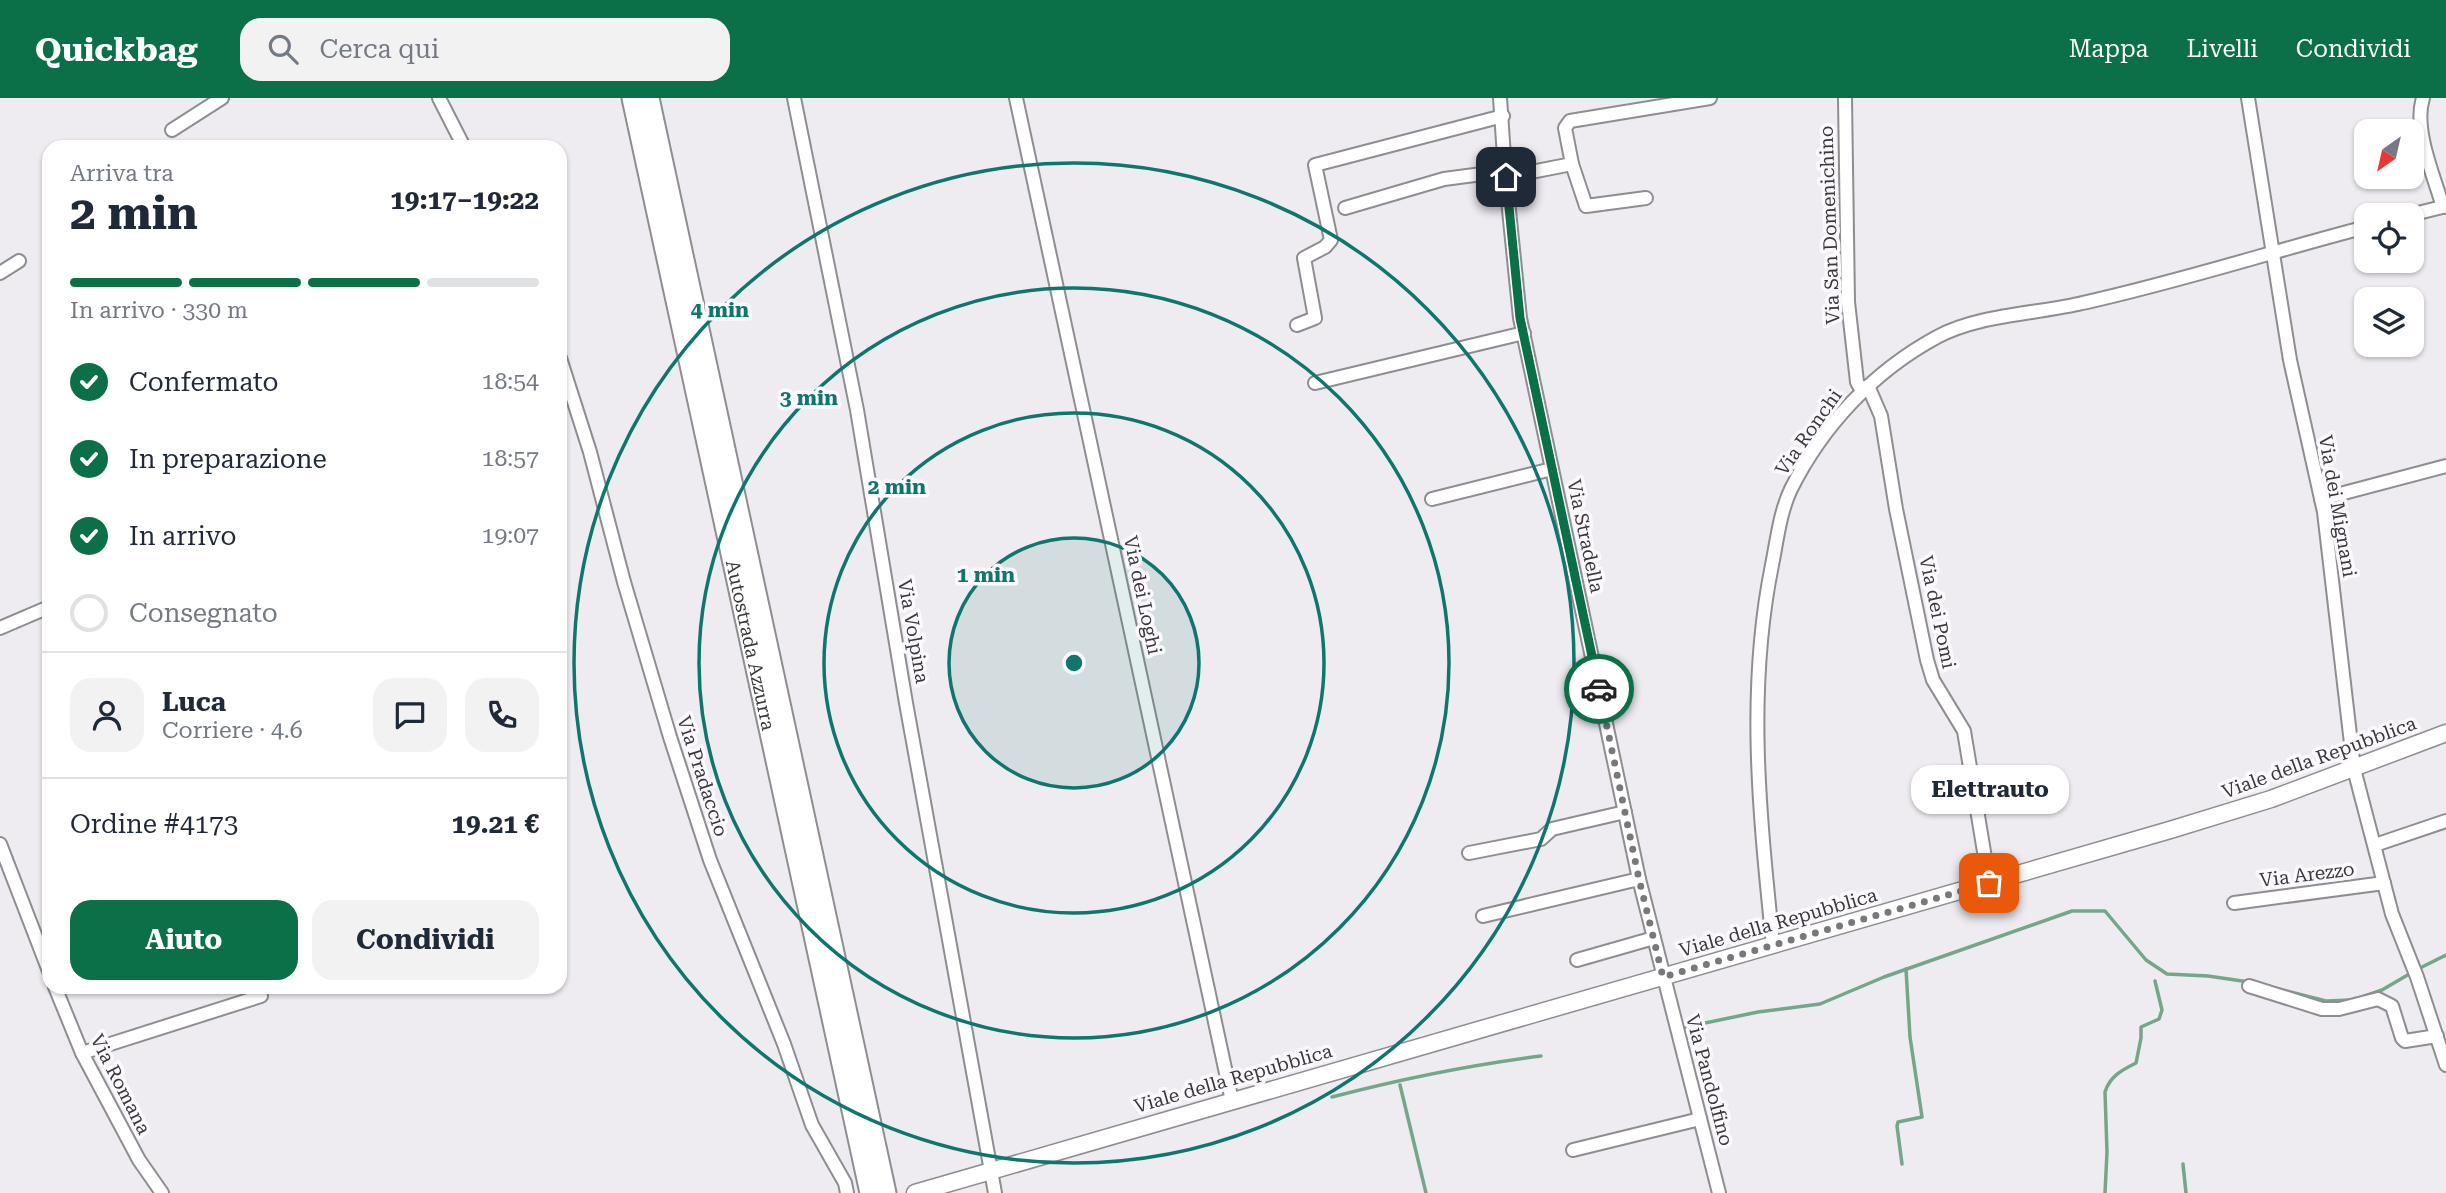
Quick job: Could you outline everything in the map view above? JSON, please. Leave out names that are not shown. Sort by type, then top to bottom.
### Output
[{"type":"highway","name":"Autostrada Azzurra","points":[[632,98],[877,1190]]},
{"type":"highway","name":"Autostrada Azzurra","points":[[649,98],[877,1190]]},
{"type":"main road","name":"Viale della Repubblica","points":[[915,1193],[2195,823],[2271,799],[2446,733]]},
{"type":"street","points":[[172,130],[222,98]]},
{"type":"street","points":[[439,98],[460,140]]},
{"type":"street","name":"Via Volpina","points":[[794,98],[857,410],[908,716],[995,1193]]},
{"type":"street","name":"Via dei Loghi","points":[[1016,98],[1232,1101]]},
{"type":"street","name":"Via Stradella","points":[[1500,98],[1524,333],[1639,881],[1663,977]]},
{"type":"street","points":[[1646,198],[1587,206],[1572,164],[1565,128],[1568,122],[1710,98]]},
{"type":"street","name":"Via San Domenichino","points":[[1845,98],[1848,302],[1857,382],[1865,388]]},
{"type":"street","name":"Via dei Mignani","points":[[2248,98],[2290,360],[2320,499],[2341,642],[2354,769]]},
{"type":"street","points":[[2423,98],[2423,141],[2444,206],[2424,211]]},
{"type":"street","points":[[1297,325],[1315,318],[1304,258],[1325,247],[1331,240],[1315,165],[1503,116]]},
{"type":"street","points":[[1345,208],[1444,179],[1492,171],[1506,174],[1572,164]]},
{"type":"street","name":"Via Ronchi","points":[[1773,945],[1761,829],[1757,716],[1758,657],[1763,606],[1782,515],[1790,491],[1836,419],[1865,388],[1937,337],[1965,326],[2143,289],[2354,230]]},
{"type":"street","points":[[0,273],[19,261]]},
{"type":"street","points":[[1314,383],[1524,333]]},
{"type":"street","name":"Via Pradaccio","points":[[567,380],[670,737],[710,860],[784,1044],[812,1125],[845,1183],[847,1193]]},
{"type":"street","name":"Via dei Pomi","points":[[1865,388],[1881,416],[1896,509],[1927,660],[1933,680],[1964,731],[1989,883]]},
{"type":"street","points":[[2320,499],[2446,466]]},
{"type":"street","points":[[1432,499],[1552,470]]},
{"type":"street","points":[[0,628],[42,610]]},
{"type":"street","name":"Via Arezzo","points":[[2354,769],[2392,914],[2411,960],[2446,1065]]},
{"type":"street","points":[[1469,853],[1541,839],[1552,829],[1625,812]]},
{"type":"street","name":"Via Arezzo","points":[[2375,845],[2446,821]]},
{"type":"street","points":[[0,844],[42,953]]},
{"type":"street","points":[[1577,909],[1575,899],[1639,881]]},
{"type":"street","points":[[1483,916],[1639,881]]},
{"type":"street","name":"Via Arezzo","points":[[2234,903],[2384,883]]},
{"type":"street","points":[[1577,960],[1654,938]]},
{"type":"street","name":"Via Pandolfino","points":[[1663,977],[1719,1193]]},
{"type":"street","points":[[2249,986],[2322,1009],[2339,1009],[2378,999],[2392,1006],[2405,1041],[2437,1036]]},
{"type":"street","name":"Via Romana","points":[[58,994],[82,1053],[139,1160],[162,1193]]},
{"type":"street","points":[[82,1053],[261,996]]},
{"type":"street","points":[[1573,1150],[1700,1119]]},
{"type":"waterway","points":[[1681,1028],[1758,1012],[1820,1004],[1884,977],[2072,911],[2105,911],[2146,960],[2167,974],[2249,982]]},
{"type":"waterway","points":[[2418,969],[2446,955]]},
{"type":"waterway","points":[[1902,1164],[1898,1122],[1922,1117],[1910,1037],[1906,969]]},
{"type":"waterway","points":[[2362,997],[2382,990],[2411,973]]},
{"type":"waterway","points":[[2105,1193],[2105,1092],[2113,1078],[2136,1063],[2141,1027],[2159,1019],[2162,1010],[2155,981]]},
{"type":"waterway","points":[[2260,984],[2326,1001],[2351,1000]]},
{"type":"waterway","points":[[1332,1097],[1436,1073],[1541,1056]]},
{"type":"waterway","points":[[1400,1085],[1426,1193]]},
{"type":"waterway","points":[[2183,1164],[2186,1193]]},
{"type":"way so far","points":[[1599,689],[1639,879],[1663,977],[1989,883]]},
{"type":"place","name":"Elettrauto","points":[[1989,883]]},
{"type":"route","points":[[1506,177],[1520,318],[1599,689]]}]
